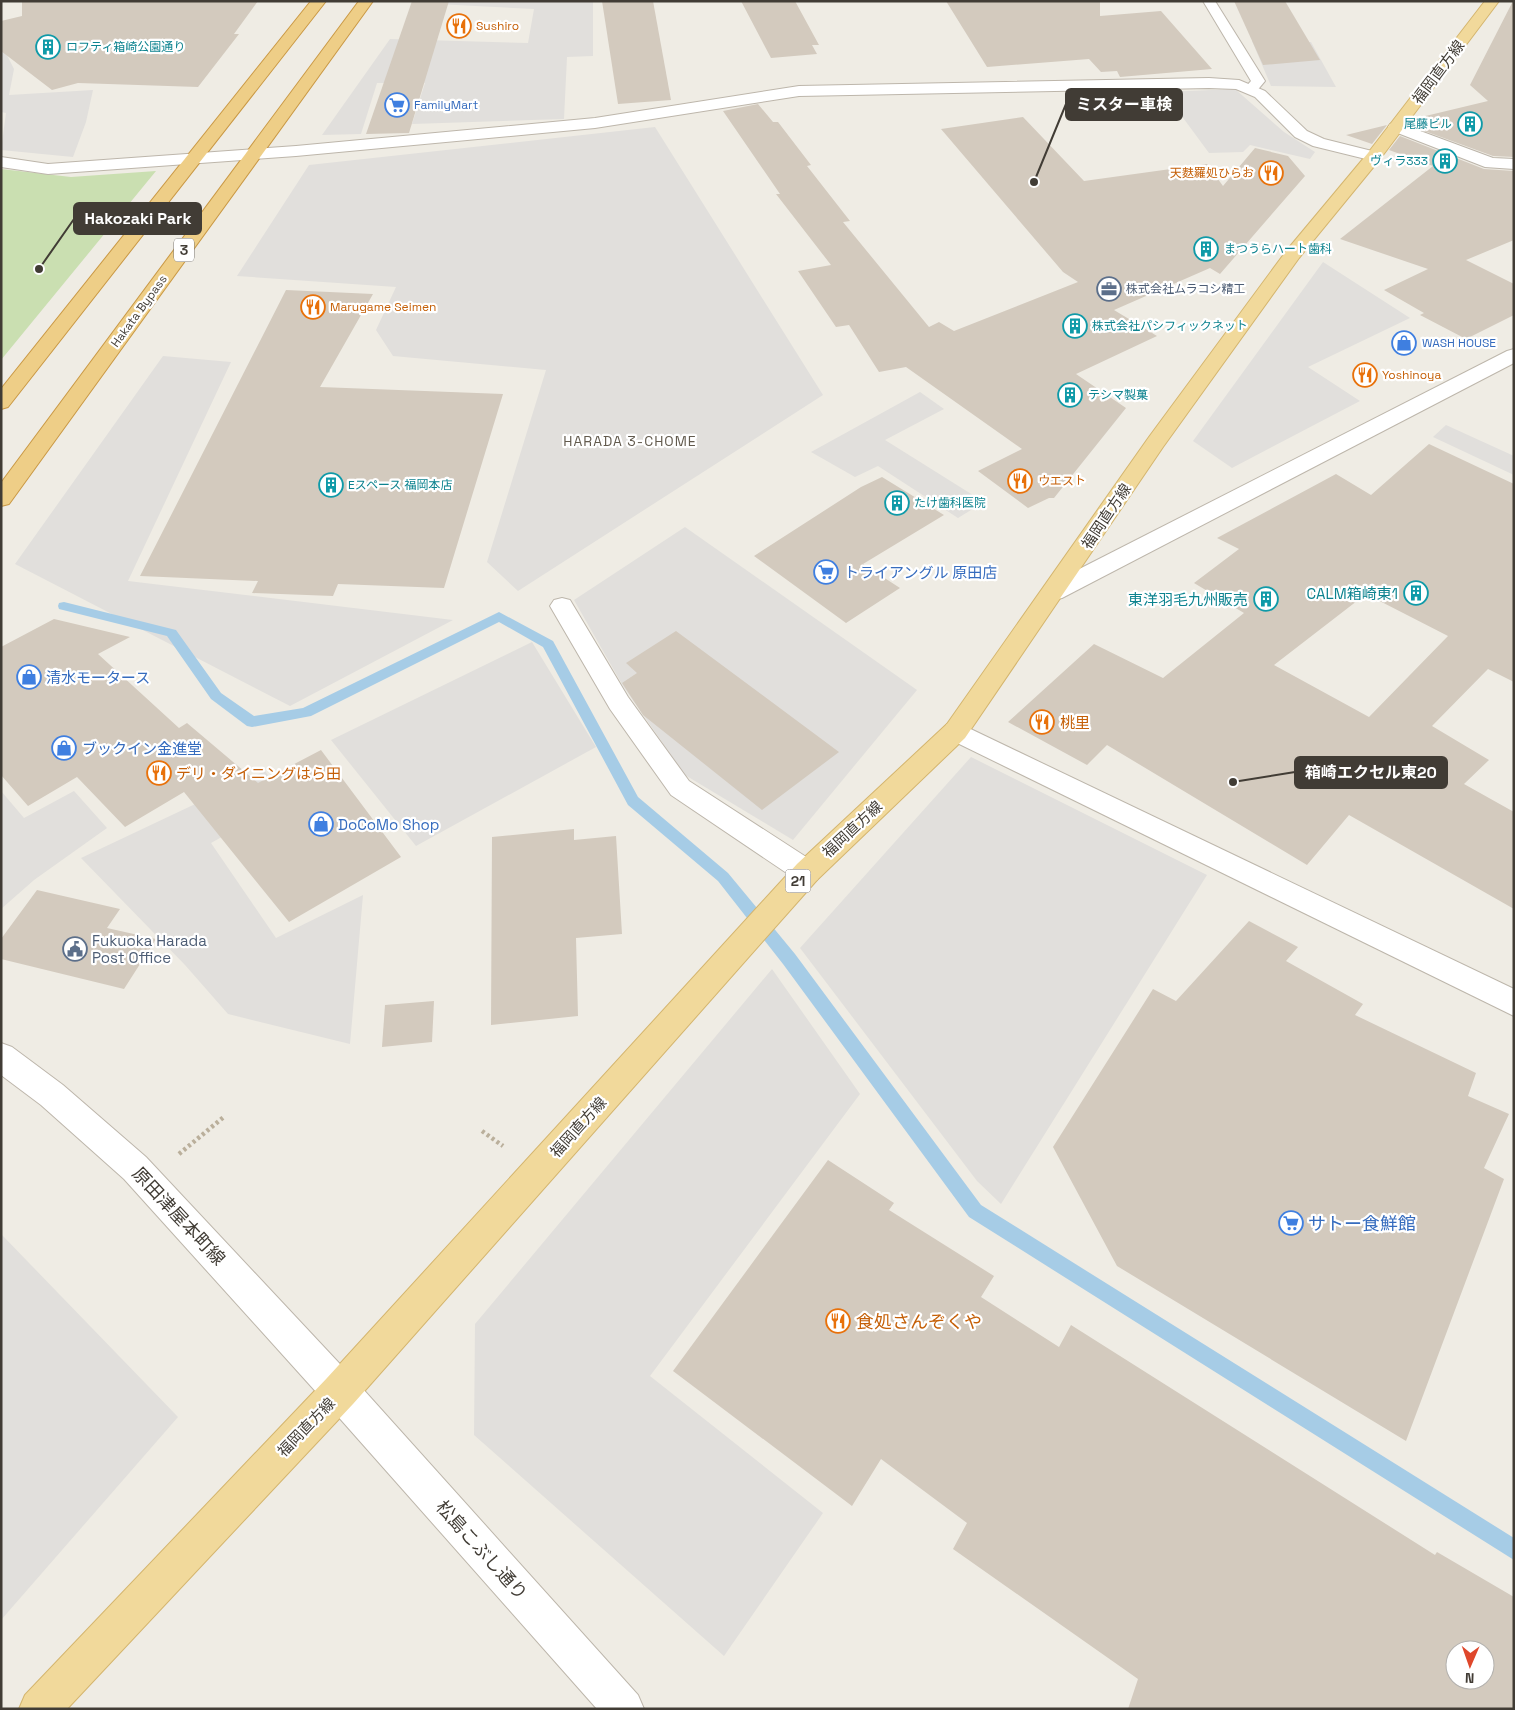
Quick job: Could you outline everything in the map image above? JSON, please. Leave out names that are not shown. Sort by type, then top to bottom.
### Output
[{"type":"highway","points":[[1,403],[318,1]]},
{"type":"highway","name":"Hakata Bypass","points":[[1,499],[366,1]]},
{"type":"main road","name":"福岡直方線","points":[[39,1709],[340,1391],[807,872],[956,731],[1156,442],[1282,269],[1374,156],[1492,1]]},
{"type":"street","points":[[1,162],[48,168],[254,154],[595,123],[799,91],[1209,83],[1239,86],[1260,94],[1302,134],[1319,143],[1374,156]]},
{"type":"street","points":[[1396,127],[1491,163],[1514,164]]},
{"type":"street","points":[[1054,592],[1514,354]]},
{"type":"street","points":[[562,606],[619,703],[680,788],[807,872]]},
{"type":"street","points":[[956,731],[1514,1003]]},
{"type":"street","name":"原田津屋本町線","points":[[1,1057],[52,1095],[135,1168],[340,1391]]},
{"type":"street","name":"松島こぶし通り","points":[[340,1391],[624,1709]]},
{"type":"lane","points":[[1209,1],[1258,81],[1250,90]]},
{"type":"path","points":[[147,1180],[225,1116]]},
{"type":"green space","points":[[1,169],[71,177],[156,171],[1,360]]},
{"type":"shaded area","points":[[418,1],[593,1],[593,56],[567,57],[564,119],[412,124],[425,83],[377,83],[361,134],[322,135],[390,39],[528,43],[534,9],[417,3]]},
{"type":"shaded area","points":[[1252,41],[1311,42],[1336,87],[1271,86]]},
{"type":"shaded area","points":[[1,43],[14,69],[9,95],[93,90],[86,122],[73,157],[1,150],[6,113],[1,112]]},
{"type":"shaded area","points":[[1235,89],[1284,132],[1315,152],[1310,159],[1250,145],[1243,152],[1209,153],[1164,92]]},
{"type":"shaded area","points":[[655,127],[823,395],[518,591],[487,562],[546,370],[393,356],[376,330],[396,287],[237,276],[309,165]]},
{"type":"shaded area","points":[[1323,262],[1410,318],[1308,367],[1360,401],[1232,468],[1193,441]]},
{"type":"shaded area","points":[[163,356],[231,362],[128,581],[453,620],[290,706],[15,564]]},
{"type":"shaded area","points":[[920,392],[944,409],[885,440],[984,502],[958,518],[878,466],[855,477],[811,452]]},
{"type":"shaded area","points":[[1446,425],[1514,456],[1514,475],[1433,437]]},
{"type":"shaded area","points":[[685,527],[917,690],[793,840],[685,775],[623,686],[574,600]]},
{"type":"shaded area","points":[[532,642],[596,747],[416,846],[331,740]]},
{"type":"shaded area","points":[[971,757],[1207,875],[1001,1204],[977,1181],[800,948]]},
{"type":"shaded area","points":[[265,771],[286,801],[211,843],[276,938],[363,895],[350,1044],[228,1014],[185,965],[81,858]]},
{"type":"shaded area","points":[[1,791],[24,818],[74,791],[107,828],[34,880],[1,909]]},
{"type":"shaded area","points":[[772,969],[860,1094],[650,1376],[823,1513],[724,1656],[474,1435],[475,1324]]},
{"type":"shaded area","points":[[1,1234],[178,1417],[1,1620]]},
{"type":"building","points":[[22,1],[258,1],[234,34],[239,34],[198,87],[78,83],[52,90],[1,51],[1,21],[22,16]]},
{"type":"building","points":[[412,1],[449,1],[409,133],[366,134]]},
{"type":"building","points":[[602,1],[653,1],[671,100],[618,104]]},
{"type":"building","points":[[741,1],[795,1],[819,45],[812,45],[817,54],[771,58]]},
{"type":"building","points":[[946,1],[1100,1],[1100,16],[1161,11],[1212,69],[1120,77],[1117,71],[1101,72],[1089,59],[987,67]]},
{"type":"building","points":[[1234,1],[1285,1],[1320,60],[1263,65]]},
{"type":"building","points":[[1513,1],[1514,157],[1493,156],[1408,125],[1413,119],[1488,101],[1470,85]]},
{"type":"building","points":[[758,104],[773,122],[778,122],[811,165],[807,166],[850,221],[843,222],[929,327],[939,322],[954,331],[1078,282],[1063,272],[941,129],[1023,117],[1084,181],[1207,164],[1223,186],[1255,148],[1288,156],[1305,176],[1220,274],[1210,268],[1114,310],[1157,336],[1076,374],[1126,408],[1054,498],[1049,498],[1028,508],[978,471],[1022,449],[906,367],[879,372],[849,325],[836,327],[798,271],[831,265],[776,194],[780,194],[723,111]]},
{"type":"building","points":[[1387,125],[1372,144],[1346,135]]},
{"type":"building","points":[[1400,136],[1484,169],[1514,171],[1514,240],[1466,260],[1514,284],[1514,315],[1466,339],[1420,315],[1424,313],[1384,290],[1428,269],[1340,239],[1433,166],[1389,150]]},
{"type":"building","name":"Eスペース 福岡本店","points":[[286,290],[373,294],[320,387],[503,394],[444,588],[338,584],[333,596],[252,593],[258,581],[140,576]]},
{"type":"building","points":[[1429,444],[1514,484],[1514,682],[1488,669],[1432,726],[1489,760],[1464,784],[1514,812],[1514,909],[1349,815],[1307,865],[1107,745],[1087,765],[1008,722],[1094,644],[1163,678],[1244,613],[1194,583],[1239,549],[1217,538],[1336,474],[1371,495]],"holes":[[[1366,594],[1448,636],[1369,717],[1274,665]]]},
{"type":"building","points":[[882,477],[944,515],[863,564],[900,588],[846,623],[754,556],[861,487]]},
{"type":"building","points":[[54,619],[130,637],[98,654],[179,728],[187,723],[258,783],[321,750],[401,857],[289,922],[184,792],[125,827],[77,777],[28,806],[1,775],[1,647]]},
{"type":"building","points":[[676,631],[839,752],[762,810],[643,715],[622,683],[637,673],[626,663]]},
{"type":"building","points":[[574,829],[574,840],[616,836],[622,934],[576,938],[578,1016],[491,1025],[492,837]]},
{"type":"building","name":"Fukuoka Harada Post Office","points":[[37,890],[120,909],[107,928],[156,939],[124,989],[1,959],[1,939]]},
{"type":"building","name":"サトー食鮮館","points":[[1249,921],[1298,947],[1286,961],[1363,1004],[1355,1015],[1476,1073],[1468,1096],[1509,1114],[1484,1168],[1504,1179],[1406,1441],[1117,1266],[1053,1147],[1153,989],[1176,1001]]},
{"type":"building","points":[[434,1001],[432,1042],[382,1047],[385,1005]]},
{"type":"building","points":[[828,1160],[894,1203],[889,1210],[994,1276],[981,1297],[1059,1347],[1071,1325],[1435,1555],[1437,1552],[1514,1597],[1514,1709],[1128,1709],[1138,1679],[953,1549],[967,1523],[881,1459],[852,1506],[673,1371]]},
{"type":"waterway","points":[[64,606],[171,633],[216,696],[252,722],[306,712],[499,616],[548,644],[633,801],[723,877],[789,959],[975,1211],[1514,1550]]},
{"type":"place","name":"Sushiro","points":[[459,26]]},
{"type":"place","name":"ロフティ箱崎公園通り","points":[[48,47]]},
{"type":"place","name":"FamilyMart","points":[[397,105]]},
{"type":"place","name":"尾藤ビル","points":[[1470,124]]},
{"type":"place","name":"ヴィラ333","points":[[1445,161]]},
{"type":"place","name":"天麩羅処ひらお","points":[[1271,173]]},
{"type":"place","name":"ミスター車検","points":[[1034,182]]},
{"type":"place","name":"まつうらハート歯科","points":[[1206,249]]},
{"type":"place","name":"Hakozaki Park","points":[[39,269]]},
{"type":"place","name":"株式会社ムラコシ精工","points":[[1109,289]]},
{"type":"place","name":"Marugame Seimen","points":[[313,307]]},
{"type":"place","name":"株式会社パシフィックネット","points":[[1075,326]]},
{"type":"place","name":"WASH HOUSE","points":[[1404,343]]},
{"type":"place","name":"Yoshinoya","points":[[1365,375]]},
{"type":"place","name":"テシマ製菓","points":[[1070,395]]},
{"type":"place","name":"ウエスト","points":[[1020,481]]},
{"type":"place","name":"Eスペース 福岡本店","points":[[331,485]]},
{"type":"place","name":"たけ歯科医院","points":[[897,503]]},
{"type":"place","name":"トライアングル 原田店","points":[[826,572]]},
{"type":"place","name":"CALM箱崎東1","points":[[1416,593]]},
{"type":"place","name":"東洋羽毛九州販売","points":[[1266,599]]},
{"type":"place","name":"清水モータース","points":[[29,677]]},
{"type":"place","name":"桃里","points":[[1042,722]]},
{"type":"place","name":"ブックイン金進堂","points":[[64,748]]},
{"type":"place","name":"デリ・ダイニングはら田","points":[[159,773]]},
{"type":"place","name":"箱崎エクセル東20","points":[[1233,782]]},
{"type":"place","name":"DoCoMo Shop","points":[[321,824]]},
{"type":"place","name":"Fukuoka Harada Post Office","points":[[75,949]]},
{"type":"place","name":"サトー食鮮館","points":[[1291,1223]]},
{"type":"place","name":"食処さんぞくや","points":[[838,1321]]},
{"type":"district","name":"HARADA 3-CHOME","points":[[630,441]]}]
